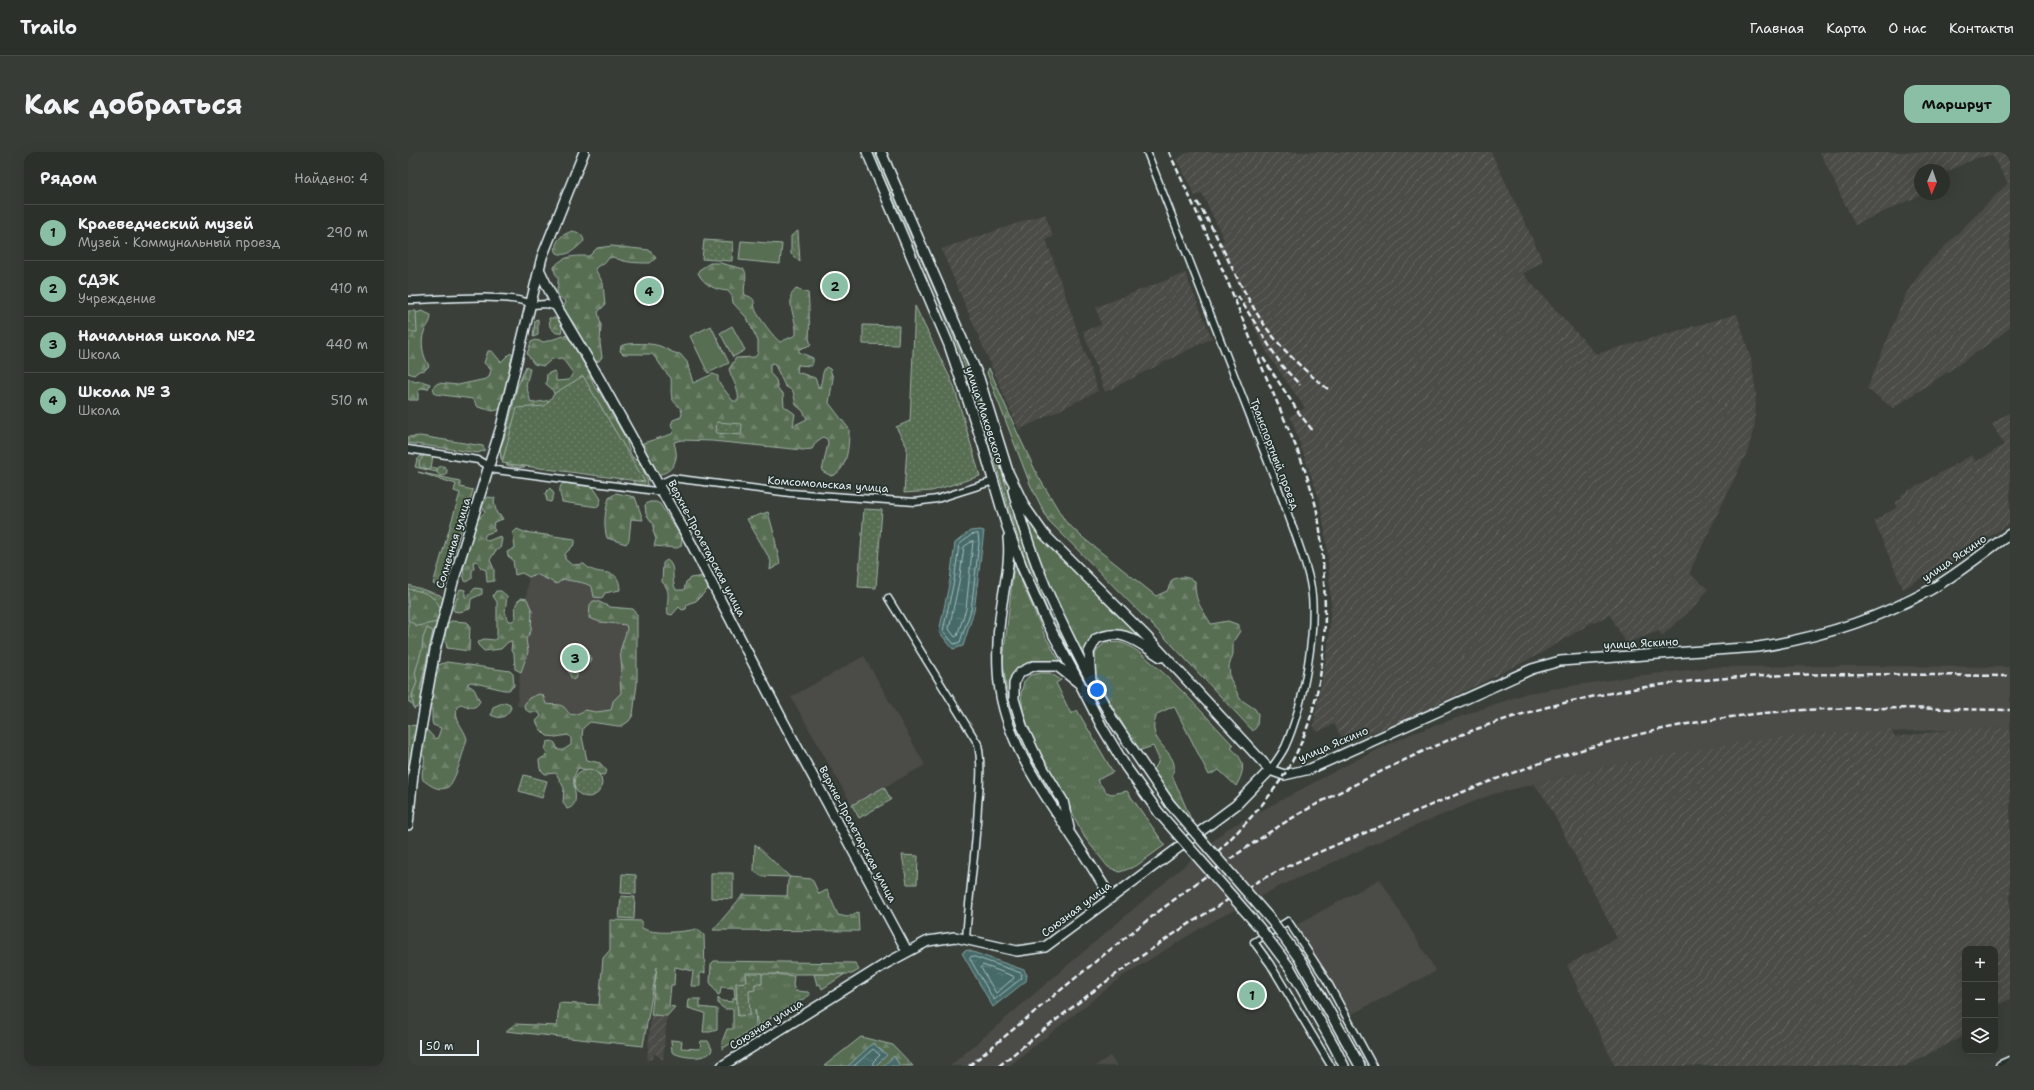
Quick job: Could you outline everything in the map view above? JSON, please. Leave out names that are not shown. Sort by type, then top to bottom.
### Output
[{"type":"main road","points":[[2001,1066],[2010,1062]]},
{"type":"street","points":[[540,272],[542,257],[584,152]]},
{"type":"street","name":"улица Маковского","points":[[867,152],[949,345],[983,445],[1006,524],[1022,567],[1045,619],[1102,727],[1126,767],[1159,813],[1260,927],[1290,968],[1344,1066]]},
{"type":"street","name":"улица Маковского","points":[[881,152],[979,378],[1009,474],[1022,524],[1042,580],[1056,614],[1091,681],[1114,722],[1170,804],[1272,921],[1301,961],[1360,1066]]},
{"type":"street","name":"Транспортный проезд","points":[[1147,152],[1284,504],[1310,583],[1312,621],[1308,660],[1301,698],[1284,749],[1270,770]]},
{"type":"street","name":"Солнечная улица","points":[[408,825],[413,774],[435,650],[504,415],[540,272]]},
{"type":"street","name":"Верхне-Пролетарская улица","points":[[540,272],[557,307],[661,488],[783,721],[907,951]]},
{"type":"street","points":[[408,300],[509,298],[528,302],[532,305],[546,304],[557,307]]},
{"type":"street","name":"Комсомольская улица","points":[[408,449],[478,460],[488,467],[496,470],[661,488],[672,478],[790,493],[926,501],[994,481]]},
{"type":"street","points":[[1009,474],[1025,507],[1044,534],[1147,638],[1270,770]]},
{"type":"street","points":[[1006,524],[1008,555],[997,654],[1003,705],[1014,739],[1028,767],[1111,897]]},
{"type":"street","name":"улица Яскино","points":[[1270,770],[1284,775],[1310,768],[1532,670],[1560,661],[1758,647],[1790,642],[1829,632],[1864,620],[1930,590],[2010,534]]},
{"type":"street","points":[[888,598],[978,744],[980,761],[979,796],[966,939]]},
{"type":"street","points":[[1091,681],[1089,652],[1096,639],[1106,635],[1124,635],[1169,662]]},
{"type":"street","points":[[1071,835],[1063,802],[1037,758],[1022,726],[1013,691],[1014,684],[1021,672],[1027,668],[1040,665],[1057,666],[1080,684]]},
{"type":"street","name":"Союзная улица","points":[[722,1066],[907,951],[933,940],[955,937],[1017,951],[1045,947],[1236,805],[1270,770]]},
{"type":"street","points":[[1331,1066],[1270,964],[1254,942],[1288,921],[1327,981],[1373,1066]]},
{"type":"shaded area","points":[[1190,152],[1491,152],[1543,261],[1523,274],[1596,354],[1737,314],[1751,359],[1756,393],[1755,423],[1748,450],[1689,573],[1708,589],[1696,605],[1662,636],[1659,631],[1626,643],[1610,615],[1591,623],[1538,655],[1418,714],[1345,744],[1334,724],[1317,732],[1313,725],[1328,648],[1331,604],[1327,546],[1320,501],[1290,416],[1305,408],[1269,356],[1248,314],[1240,288],[1218,244],[1224,240],[1202,193],[1195,196],[1176,159]]},
{"type":"shaded area","points":[[1820,152],[2010,152],[2010,327],[1958,365],[1893,408],[1867,389],[1905,296],[1923,268],[2008,183],[1992,155],[1976,158],[1950,170],[1950,164],[1914,164],[1914,198],[1855,225]]},
{"type":"shaded area","points":[[1045,214],[1053,237],[1046,239],[1098,391],[1019,430],[941,249]]},
{"type":"shaded area","points":[[1185,273],[1212,338],[1105,392],[1083,331],[1101,325],[1096,307]]},
{"type":"shaded area","points":[[2010,412],[2010,523],[1936,573],[1934,570],[1903,589],[1874,521],[1897,507],[1895,502],[1902,498],[1901,495],[1972,455],[1976,462],[2004,445],[1992,424]]},
{"type":"shaded area","points":[[529,569],[600,575],[599,607],[635,609],[622,721],[517,706]]},
{"type":"shaded area","points":[[864,656],[925,765],[852,805],[791,697]]},
{"type":"shaded area","points":[[1717,667],[2010,667],[2010,728],[1818,734],[1603,767],[1493,794],[1398,833],[1276,888],[1204,926],[1123,976],[1009,1066],[950,1066],[1227,829],[1354,761],[1411,734],[1527,693],[1635,676]]},
{"type":"shaded area","points":[[2010,728],[2010,999],[1998,1005],[1998,946],[1962,946],[1962,1037],[1905,1066],[1615,1066],[1567,965],[1617,938],[1547,801],[1534,784],[1603,767],[1747,741],[1818,734],[1892,730],[1894,737],[1958,729]]},
{"type":"shaded area","points":[[1380,879],[1436,971],[1348,1016],[1296,925]]},
{"type":"shaded area","points":[[651,1015],[667,1016],[663,1060],[654,1053],[653,1059],[647,1060]]},
{"type":"shaded area","points":[[1110,1056],[1117,1066],[1095,1066]]},
{"type":"green space","points":[[872,152],[877,152],[948,313],[973,378],[1032,570],[1047,609],[1077,666],[1076,669],[1054,631],[1043,608],[1022,552],[970,380],[948,322]]},
{"type":"green space","points":[[572,231],[580,234],[584,241],[568,253],[557,253],[555,249],[559,240]]},
{"type":"green space","points":[[798,231],[800,262],[791,254],[791,236]]},
{"type":"green space","points":[[704,240],[733,242],[732,261],[702,259]]},
{"type":"green space","points":[[741,241],[782,244],[780,264],[739,260]]},
{"type":"green space","points":[[612,246],[649,250],[656,258],[650,263],[640,263],[627,262],[613,257],[609,258],[604,264],[595,269],[603,283],[605,305],[598,312],[601,325],[600,343],[602,357],[599,361],[595,362],[591,359],[574,329],[575,325],[563,309],[566,302],[559,296],[557,291],[558,277],[555,273],[554,267],[566,258],[574,256],[589,256],[597,248]]},
{"type":"green space","points":[[710,263],[720,263],[744,269],[746,275],[744,288],[745,295],[753,299],[757,314],[780,342],[796,335],[791,306],[791,295],[796,289],[808,293],[809,338],[811,345],[799,349],[799,352],[813,358],[813,362],[811,366],[798,365],[797,372],[815,378],[819,388],[824,369],[826,367],[830,369],[833,378],[829,403],[849,429],[849,442],[846,457],[841,469],[837,473],[831,476],[822,471],[828,443],[827,439],[823,437],[816,442],[812,449],[803,450],[712,441],[681,440],[674,442],[676,458],[671,469],[661,474],[654,473],[642,447],[643,443],[672,434],[674,430],[671,425],[673,420],[681,417],[682,411],[672,398],[671,378],[652,354],[623,354],[620,351],[621,346],[648,344],[659,346],[680,354],[687,362],[693,383],[713,374],[718,376],[718,381],[733,401],[738,401],[738,393],[729,369],[736,358],[755,357],[758,353],[758,341],[747,318],[733,303],[732,296],[728,291],[714,288],[703,281],[698,273],[699,270]],"holes":[[[774,363],[785,386],[793,391],[796,405],[803,411],[807,419],[793,426],[795,414],[784,406],[783,393],[778,390],[776,380],[770,373],[770,364]]]},
{"type":"green space","points":[[915,306],[954,386],[980,476],[932,491],[904,493],[907,447],[896,427],[910,421]]},
{"type":"green space","points":[[408,311],[416,311],[417,332],[408,332]]},
{"type":"green space","points":[[422,311],[431,315],[430,322],[424,332],[422,341],[425,358],[429,366],[425,370],[419,371],[414,375],[408,373],[408,334],[416,313]]},
{"type":"green space","points":[[549,318],[558,318],[563,323],[561,333],[556,333],[550,327]]},
{"type":"green space","points":[[538,319],[538,335],[533,337],[535,320]]},
{"type":"green space","points":[[863,325],[899,326],[898,345],[863,344]]},
{"type":"green space","points":[[711,326],[729,363],[708,373],[690,336]]},
{"type":"green space","points":[[732,326],[745,350],[733,357],[720,333]]},
{"type":"green space","points":[[567,335],[591,376],[593,384],[600,393],[626,439],[631,455],[641,465],[648,482],[647,486],[634,484],[631,475],[621,480],[613,476],[529,466],[518,468],[507,465],[501,459],[500,449],[507,430],[517,388],[526,366],[530,369],[526,385],[531,403],[552,400],[555,396],[552,389],[546,384],[547,374],[554,371],[556,374],[556,381],[569,380],[573,373],[562,358],[552,359],[544,366],[534,364],[527,354],[531,342],[535,340],[544,342]]},
{"type":"green space","points":[[488,351],[492,351],[501,362],[509,354],[517,353],[501,409],[493,411],[478,407],[473,399],[435,394],[433,387],[438,383],[458,385],[489,377],[491,370],[484,363]]},
{"type":"green space","points":[[989,368],[1038,476],[1065,521],[1082,537],[1156,596],[1167,591],[1172,580],[1175,578],[1189,578],[1195,581],[1197,600],[1211,624],[1228,621],[1239,625],[1240,631],[1233,642],[1233,654],[1229,666],[1230,678],[1240,699],[1255,709],[1258,714],[1257,726],[1253,731],[1174,647],[1048,520],[1030,484],[987,373]]},
{"type":"green space","points":[[583,376],[645,482],[502,463],[517,408],[545,406],[555,393]]},
{"type":"green space","points":[[408,378],[415,382],[421,381],[430,384],[428,389],[422,388],[418,391],[418,400],[409,400],[408,398]]},
{"type":"green space","points":[[717,422],[742,424],[741,435],[716,433]]},
{"type":"green space","points":[[420,436],[483,446],[485,450],[478,453],[408,443],[408,437]]},
{"type":"green space","points":[[425,454],[433,455],[431,469],[420,468],[419,462]]},
{"type":"green space","points":[[421,456],[424,456],[431,467],[445,470],[445,474],[415,467],[417,460]]},
{"type":"green space","points":[[440,466],[444,466],[446,467],[446,475],[440,476],[437,473],[437,469]]},
{"type":"green space","points":[[418,472],[460,481],[460,487],[473,490],[444,587],[433,584],[460,493],[454,491],[456,484]]},
{"type":"green space","points":[[563,483],[593,487],[601,499],[598,507],[562,502],[560,488]]},
{"type":"green space","points":[[550,488],[554,494],[551,502],[547,501],[545,493]]},
{"type":"green space","points":[[616,493],[635,497],[643,520],[631,519],[629,540],[626,544],[607,538],[605,528],[605,518],[609,498]]},
{"type":"green space","points":[[488,497],[495,498],[494,502],[497,514],[503,519],[494,522],[493,527],[495,531],[486,534],[484,538],[488,541],[500,536],[502,539],[500,549],[496,550],[490,560],[494,569],[494,581],[487,582],[486,570],[481,568],[477,561],[473,562],[474,568],[472,571],[472,578],[466,582],[464,578],[464,562],[466,553],[474,526],[485,512],[482,506]]},
{"type":"green space","points":[[1018,501],[1036,529],[1053,550],[1148,643],[1119,631],[1102,631],[1088,644],[1083,656],[1077,648],[1039,563]]},
{"type":"green space","points":[[649,502],[656,502],[660,504],[682,538],[681,546],[677,548],[654,546],[656,539],[653,531],[654,525],[646,514],[645,505]]},
{"type":"green space","points":[[864,509],[882,510],[876,588],[858,587]]},
{"type":"green space","points":[[768,512],[780,564],[770,570],[771,561],[747,519]]},
{"type":"green space","points":[[465,513],[468,515],[465,525],[463,525],[461,519]]},
{"type":"green space","points":[[517,529],[524,532],[575,539],[575,544],[565,554],[565,559],[572,565],[584,564],[590,569],[612,574],[619,582],[620,590],[605,593],[602,598],[594,597],[592,587],[589,585],[563,579],[557,584],[536,574],[529,577],[522,573],[515,575],[513,560],[508,556],[507,552],[515,548],[513,533]]},
{"type":"green space","points":[[667,560],[673,569],[673,582],[676,590],[684,590],[686,582],[690,578],[705,576],[710,587],[696,601],[687,604],[686,609],[682,610],[679,607],[672,615],[668,614],[668,593],[662,582],[663,563]]},
{"type":"green space","points":[[1014,564],[1045,636],[1060,662],[1050,661],[1036,663],[1022,674],[1010,687],[1059,801],[1058,808],[1037,776],[1011,721],[1003,663]]},
{"type":"green space","points":[[408,585],[440,595],[443,598],[417,704],[414,706],[408,701]]},
{"type":"green space","points":[[475,588],[482,589],[482,594],[471,599],[470,609],[459,612],[454,611],[453,609],[460,589],[465,590],[465,597],[467,597]]},
{"type":"green space","points":[[408,589],[429,595],[437,602],[441,612],[438,622],[417,626],[408,620]]},
{"type":"green space","points":[[496,591],[501,591],[507,596],[505,612],[509,621],[513,621],[516,617],[516,604],[522,598],[527,599],[532,611],[531,631],[526,639],[528,652],[521,672],[515,669],[514,654],[511,651],[512,641],[508,642],[501,649],[484,651],[478,645],[479,641],[484,639],[495,640],[497,636],[497,602],[493,596]]},
{"type":"green space","points":[[593,601],[597,601],[610,607],[633,609],[637,615],[637,684],[633,715],[629,721],[622,726],[590,722],[583,728],[582,737],[587,760],[600,763],[607,771],[604,775],[601,775],[578,768],[574,777],[574,804],[572,807],[567,809],[563,802],[564,788],[556,773],[545,774],[540,769],[539,760],[548,754],[545,750],[547,742],[552,741],[555,743],[558,750],[563,750],[571,745],[571,738],[568,735],[556,737],[547,736],[540,729],[536,721],[541,716],[538,712],[529,712],[525,709],[524,705],[529,698],[539,694],[543,695],[546,704],[563,706],[569,713],[574,715],[585,710],[596,712],[611,710],[613,701],[621,693],[620,677],[622,670],[620,651],[627,629],[626,625],[600,622],[589,618],[590,605]]},
{"type":"green space","points":[[451,621],[467,622],[470,625],[469,651],[447,648],[445,638],[446,625]]},
{"type":"green space","points":[[427,628],[433,631],[420,690],[427,690],[424,704],[414,709],[412,695],[417,682],[415,673],[422,649],[423,638]]},
{"type":"green space","points":[[1106,642],[1122,643],[1133,648],[1163,672],[1233,745],[1231,748],[1242,762],[1241,775],[1236,786],[1219,770],[1209,775],[1174,706],[1157,714],[1154,730],[1159,741],[1174,763],[1172,775],[1191,819],[1189,819],[1171,799],[1151,771],[1157,765],[1159,759],[1153,746],[1138,751],[1098,681],[1094,665],[1095,655],[1097,650]]},
{"type":"green space","points":[[572,651],[589,655],[592,659],[590,663],[582,665],[577,670],[577,677],[573,680],[569,671],[567,659],[568,653]]},
{"type":"green space","points":[[447,662],[510,671],[513,674],[514,686],[509,690],[504,690],[471,682],[467,684],[474,689],[480,701],[474,707],[461,704],[457,706],[456,712],[458,720],[467,739],[453,781],[446,788],[440,789],[423,780],[422,774],[424,756],[419,755],[408,770],[408,725],[422,726],[424,730],[428,731],[435,739],[438,737],[441,728],[433,725],[432,721],[431,679],[436,677],[439,670],[438,665]]},
{"type":"green space","points":[[1050,673],[1061,680],[1056,683],[1071,714],[1077,710],[1113,772],[1097,780],[1106,792],[1112,794],[1127,791],[1165,845],[1136,866],[1120,872],[1108,867],[1085,838],[1030,732],[1023,711],[1021,694],[1024,682],[1030,675]]},
{"type":"green space","points":[[505,702],[510,704],[511,708],[507,714],[503,717],[495,717],[491,715],[493,707]]},
{"type":"green space","points":[[588,769],[598,773],[602,783],[598,793],[588,797],[578,793],[574,783],[578,773]]},
{"type":"green space","points":[[524,775],[547,781],[542,798],[519,791]]},
{"type":"green space","points":[[884,787],[891,800],[859,818],[852,805]]},
{"type":"green space","points":[[755,844],[790,877],[761,876],[754,871]]},
{"type":"green space","points":[[902,855],[918,856],[917,884],[907,884]]},
{"type":"green space","points":[[711,873],[733,873],[733,899],[711,898]]},
{"type":"green space","points":[[622,874],[636,875],[636,894],[621,893]]},
{"type":"green space","points":[[790,877],[812,879],[819,894],[827,890],[838,915],[847,917],[858,912],[859,931],[713,930],[743,895],[787,896],[788,881]]},
{"type":"green space","points":[[621,896],[635,897],[634,919],[619,918]]},
{"type":"green space","points":[[610,920],[642,921],[642,928],[653,932],[676,932],[697,929],[704,935],[705,973],[700,973],[700,986],[691,986],[693,971],[675,967],[674,985],[671,985],[669,1006],[675,1007],[667,1016],[651,1015],[657,967],[643,1046],[506,1031],[515,1024],[557,1026],[559,1003],[599,1005],[603,958],[610,950]]},
{"type":"green space","points":[[714,961],[855,963],[859,970],[852,974],[746,974],[747,982],[736,983],[737,998],[735,998],[734,988],[721,987],[720,994],[718,995],[710,982],[711,964]]},
{"type":"green space","points":[[746,973],[762,973],[762,984],[755,984],[755,990],[749,991],[750,1015],[738,1016],[736,983],[747,982]]},
{"type":"green space","points":[[762,973],[794,976],[793,985],[795,991],[808,992],[810,995],[758,1026],[755,1009],[756,1027],[722,1049],[723,1039],[727,1029],[733,1029],[733,1009],[725,1009],[718,1004],[718,997],[722,1001],[733,1002],[733,998],[737,998],[738,1016],[749,991],[755,984],[761,984]]},
{"type":"green space","points":[[814,974],[845,974],[822,989],[820,984],[817,985]]},
{"type":"green space","points":[[689,999],[700,999],[700,1007],[717,1009],[717,1030],[703,1032],[705,1013],[688,1008]]},
{"type":"green space","points":[[861,1037],[893,1045],[913,1066],[900,1066],[894,1056],[883,1066],[875,1066],[887,1055],[873,1043],[848,1066],[824,1066]]},
{"type":"green space","points":[[671,1040],[682,1041],[681,1048],[700,1049],[701,1041],[708,1041],[712,1049],[708,1055],[698,1057],[681,1056],[672,1052]]},
{"type":"water","points":[[970,531],[984,531],[974,611],[963,646],[953,649],[939,632],[950,580],[955,543]]},
{"type":"water","points":[[967,950],[1024,970],[1027,975],[1026,981],[993,1007],[962,953]]},
{"type":"water","points":[[873,1043],[887,1055],[875,1066],[848,1066]]},
{"type":"water","points":[[894,1056],[900,1066],[883,1066]]},
{"type":"railway","points":[[1169,152],[1229,285],[1293,439],[1310,484],[1320,530],[1323,562],[1325,608],[1323,658],[1314,707],[1306,731],[1296,753],[1277,786],[1252,816],[1216,853]]},
{"type":"railway","points":[[1197,202],[1212,227],[1245,292],[1267,329],[1306,371],[1328,389]]},
{"type":"railway","points":[[1238,296],[1282,366],[1300,385]]},
{"type":"railway","points":[[1263,358],[1299,413],[1313,431]]},
{"type":"railway","points":[[969,1066],[1148,919],[1185,891],[1273,830],[1349,787],[1460,735],[1532,711],[1572,701],[1632,689],[1696,681],[1741,677],[1831,674],[2010,676]]},
{"type":"railway","points":[[999,1066],[1075,1005],[1127,966],[1208,912],[1255,883],[1288,866],[1434,804],[1561,756],[1648,732],[1693,723],[1773,712],[1874,708],[2010,710]]},
{"type":"place","name":"СДЭК","points":[[835,286]]},
{"type":"place","name":"Школа № 3","points":[[649,291]]},
{"type":"place","name":"Начальная школа №2","points":[[575,658]]},
{"type":"place","name":"Краеведческий музей","points":[[1252,995]]}]
